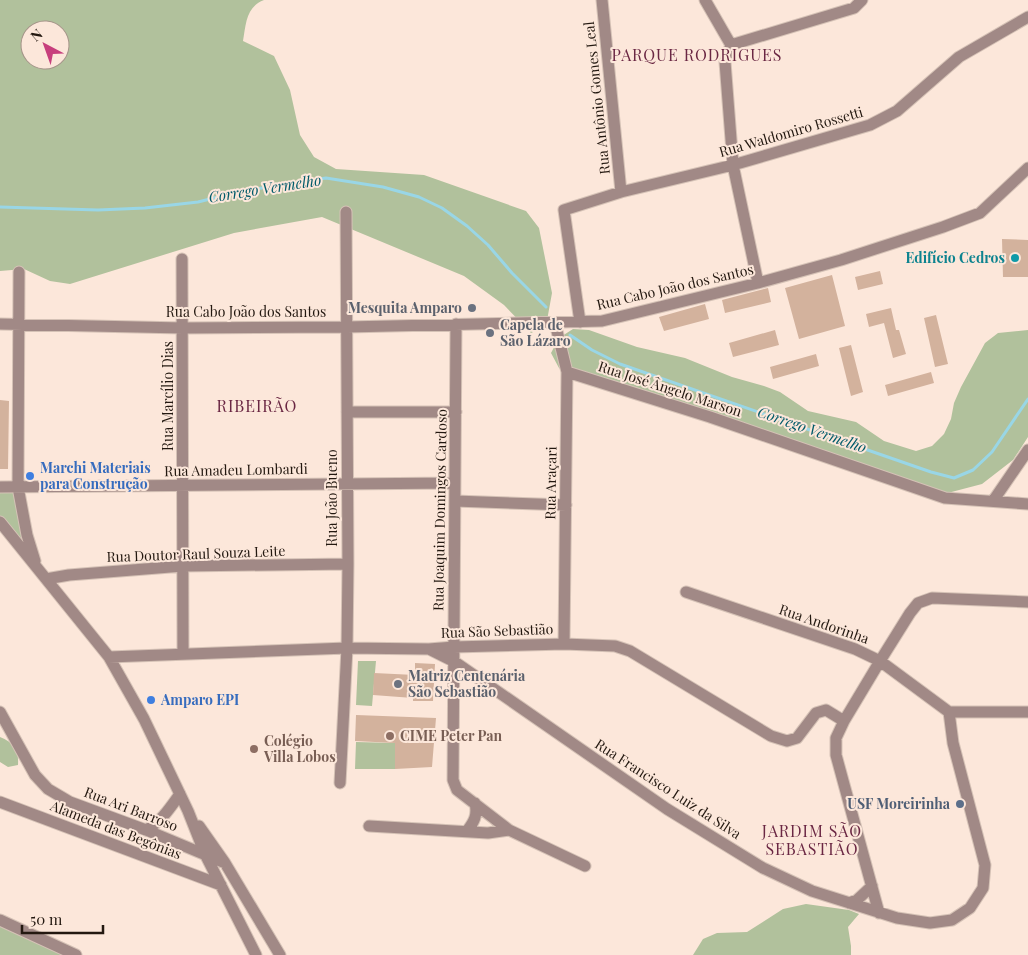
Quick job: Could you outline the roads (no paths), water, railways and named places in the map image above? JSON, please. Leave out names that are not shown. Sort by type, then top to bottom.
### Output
[{"type":"street","name":"Rua Antônio Gomes Leal","points":[[602,0],[622,192]]},
{"type":"street","points":[[706,0],[731,45],[725,62],[733,165],[758,283]]},
{"type":"street","points":[[731,45],[854,8],[862,0]]},
{"type":"street","name":"Rua Waldomiro Rossetti","points":[[580,322],[564,210],[622,192],[733,165],[870,125],[897,111],[959,58],[1028,17]]},
{"type":"street","name":"Rua Cabo João dos Santos","points":[[0,324],[183,328],[347,327],[602,321],[758,283],[841,260],[980,213],[1028,168]]},
{"type":"street","name":"Rua João Bueno","points":[[340,783],[347,648],[348,564],[346,212]]},
{"type":"street","name":"Rua Marcílio Dias","points":[[182,258],[183,654]]},
{"type":"street","points":[[19,272],[18,487],[27,535],[37,568]]},
{"type":"street","name":"Rua Araçari","points":[[555,323],[568,372],[564,644]]},
{"type":"street","name":"Rua Joaquim Domingos Cardoso","points":[[456,324],[453,780],[457,790],[509,830],[585,866]]},
{"type":"street","name":"Rua José Ângelo Marson","points":[[568,372],[710,417],[945,498],[1028,504]]},
{"type":"street","points":[[347,412],[456,412]]},
{"type":"street","points":[[993,501],[1028,450]]},
{"type":"street","name":"Rua Amadeu Lombardi","points":[[0,487],[455,483]]},
{"type":"street","points":[[455,501],[566,505]]},
{"type":"street","points":[[0,522],[109,657],[144,719],[188,811],[206,854],[256,955]]},
{"type":"street","name":"Rua Doutor Raul Souza Leite","points":[[46,579],[69,575],[183,566],[348,564]]},
{"type":"street","name":"Rua Andorinha","points":[[686,592],[855,649],[880,661],[949,712]]},
{"type":"street","points":[[879,913],[836,755],[836,738],[844,721],[918,602],[932,598],[1028,602]]},
{"type":"street","name":"Rua São Sebastião","points":[[109,657],[347,648],[429,649],[454,646],[564,644],[615,646],[630,652],[771,736],[786,741],[797,738],[816,713],[826,710],[844,721]]},
{"type":"street","name":"Rua Francisco Luiz da Silva","points":[[429,649],[455,662],[667,809],[763,868],[812,890],[879,913],[930,923],[952,920],[970,908],[982,888],[986,865],[953,743],[949,712]]},
{"type":"street","name":"Rua Ari Barroso","points":[[0,712],[35,775],[48,790],[70,802],[146,830],[225,863]]},
{"type":"street","points":[[949,712],[1028,712]]},
{"type":"street","points":[[146,830],[155,825],[164,816],[180,794]]},
{"type":"street","name":"Alameda das Begônias","points":[[0,802],[221,885]]},
{"type":"street","points":[[467,831],[476,816],[475,803]]},
{"type":"street","points":[[188,811],[225,863],[280,955]]},
{"type":"street","points":[[369,826],[488,832],[509,830]]},
{"type":"street","points":[[849,902],[858,900],[872,886]]},
{"type":"street","points":[[0,920],[76,955]]},
{"type":"waterway","name":"Corrego Vermelho","points":[[0,207],[98,210],[145,208],[198,202],[242,191],[326,178],[383,187],[419,197],[442,208],[467,226],[488,245],[512,273],[546,307]]},
{"type":"waterway","name":"Corrego Vermelho","points":[[570,335],[592,350],[620,364],[931,472],[954,478],[973,470],[992,452],[1028,399]]},
{"type":"place","name":"Edifício Cedros","points":[[1015,258]]},
{"type":"place","name":"Mesquita Amparo","points":[[472,308]]},
{"type":"place","name":"Capela de São Lázaro","points":[[490,333]]},
{"type":"place","name":"Marchi Materiais para Construção","points":[[30,476]]},
{"type":"place","name":"Matriz Centenária São Sebastião","points":[[398,684]]},
{"type":"place","name":"Amparo EPI","points":[[151,700]]},
{"type":"place","name":"CIME Peter Pan","points":[[390,736]]},
{"type":"place","name":"Colégio Villa Lobos","points":[[254,749]]},
{"type":"place","name":"USF Moreirinha","points":[[960,804]]},
{"type":"district","name":"PARQUE RODRIGUES","points":[[697,55]]},
{"type":"district","name":"RIBEIRÃO","points":[[257,406]]},
{"type":"district","name":"JARDIM SÃO SEBASTIÃO","points":[[812,840]]}]
